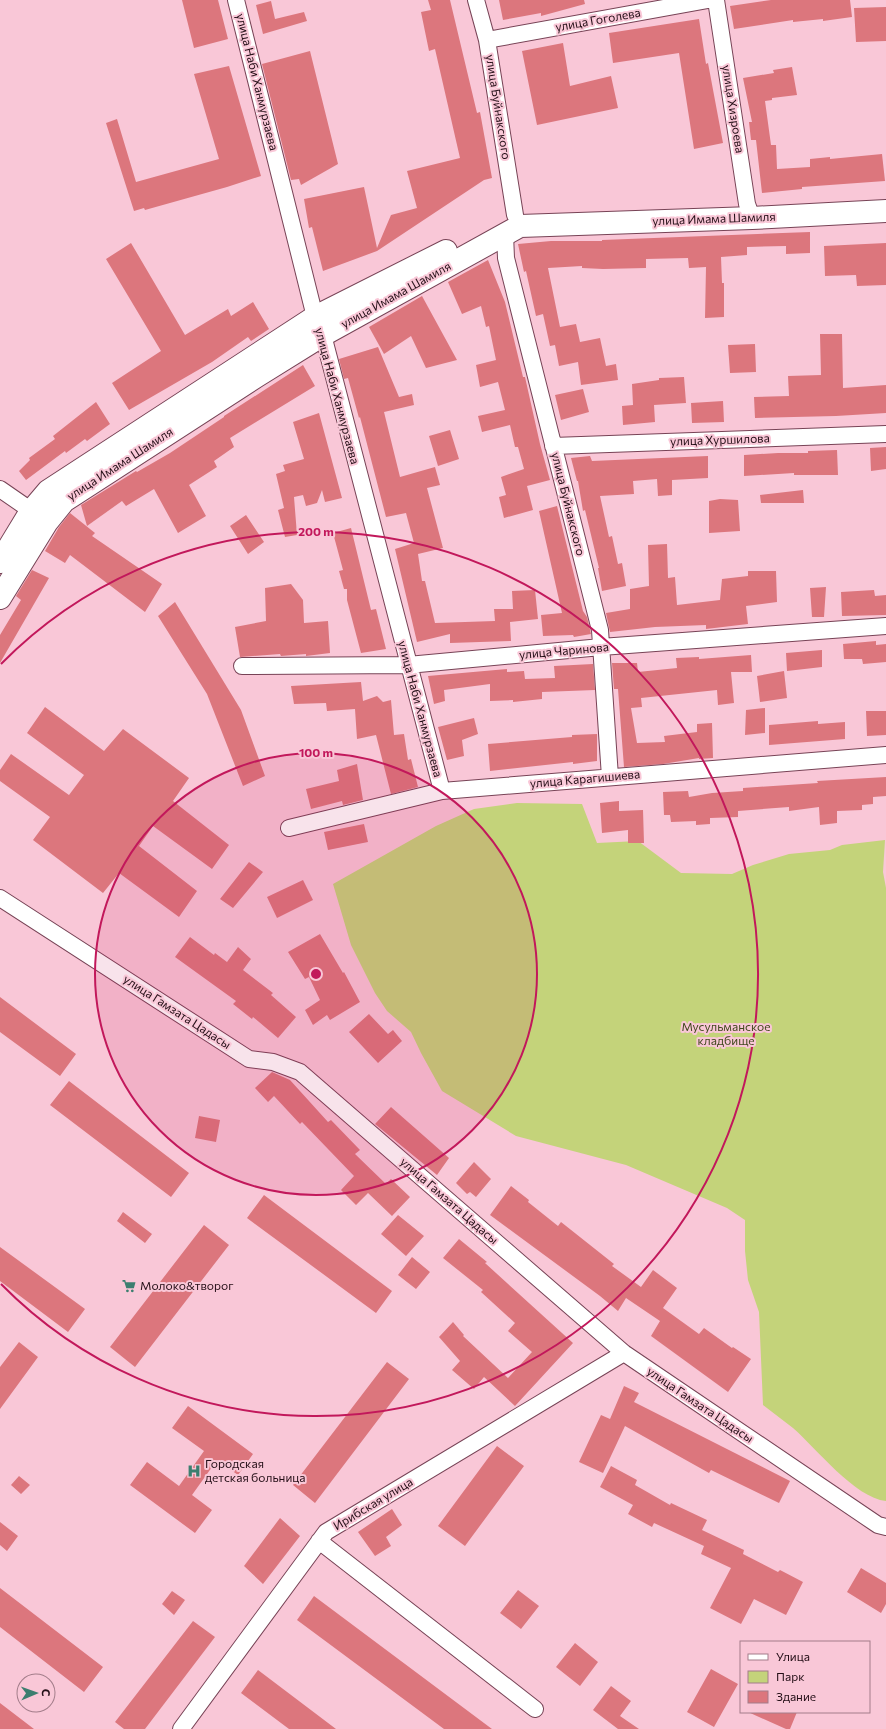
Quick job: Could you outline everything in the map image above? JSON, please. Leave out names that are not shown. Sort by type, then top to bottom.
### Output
[{"type":"main road","name":"улица Имама Шамиля","points":[[319,326],[520,226],[750,211],[886,196]]},
{"type":"main road","name":"улица Имама Шамиля","points":[[0,598],[39,517],[48,491],[319,326],[515,215],[750,211],[886,211]]},
{"type":"main road","name":"улица Имама Шамиля","points":[[0,562],[39,517]]},
{"type":"street","name":"улица Наби Ханмурзаева","points":[[236,0],[319,326],[442,791]]},
{"type":"street","name":"улица Буйнакского","points":[[476,0],[487,40],[515,215]]},
{"type":"street","name":"улица Гоголева","points":[[487,40],[708,0]]},
{"type":"street","name":"улица Хизроева","points":[[716,0],[750,211]]},
{"type":"street","name":"улица Буйнакского","points":[[505,234],[506,258],[600,630],[610,778]]},
{"type":"street","name":"улица Хуршилова","points":[[553,446],[886,434]]},
{"type":"street","points":[[0,489],[39,517]]},
{"type":"street","name":"улица Чаринова","points":[[242,666],[408,665],[601,647],[886,626]]},
{"type":"street","name":"улица Карагишиева","points":[[289,828],[442,791],[886,756]]},
{"type":"street","name":"улица Гамзата Цадасы","points":[[0,898],[249,1059],[273,1062],[300,1072],[624,1353],[878,1525],[886,1527]]},
{"type":"street","name":"Ирибская улица","points":[[535,1709],[319,1541],[326,1532],[624,1353]]},
{"type":"street","points":[[181,1729],[319,1541]]},
{"type":"green space","name":"Мусульманское кладбище","points":[[517,803],[582,804],[597,843],[638,841],[681,873],[732,874],[753,865],[789,854],[830,850],[842,845],[885,840],[883,872],[886,888],[886,1501],[874,1498],[849,1482],[793,1428],[763,1405],[759,1312],[748,1280],[745,1251],[745,1220],[727,1208],[626,1165],[516,1136],[442,1091],[411,1032],[387,1011],[375,993],[351,945],[333,884],[436,826],[474,809]]},
{"type":"building","points":[[182,0],[218,0],[228,39],[194,48]]},
{"type":"building","points":[[428,0],[450,0],[477,113],[480,112],[492,178],[484,180],[377,251],[323,271],[312,227],[309,228],[304,199],[364,187],[377,248],[391,215],[417,208],[407,171],[460,158],[435,49],[429,51],[421,12],[431,10]]},
{"type":"building","points":[[499,0],[584,0],[585,4],[541,16],[541,13],[503,20]]},
{"type":"building","points":[[771,0],[850,0],[852,17],[823,21],[823,19],[793,22],[793,20],[734,29],[730,6]]},
{"type":"building","points":[[271,1],[275,19],[304,12],[307,21],[263,34],[256,5]]},
{"type":"building","points":[[886,7],[886,41],[856,42],[854,8]]},
{"type":"building","points":[[699,19],[706,64],[708,63],[723,143],[694,149],[679,53],[613,63],[609,33]]},
{"type":"building","points":[[563,43],[570,86],[611,76],[618,108],[537,125],[522,51]]},
{"type":"building","points":[[310,51],[338,164],[301,185],[299,179],[291,180],[262,64]]},
{"type":"building","points":[[229,66],[261,176],[145,210],[144,208],[134,211],[106,123],[117,119],[136,182],[219,159],[194,74]]},
{"type":"building","points":[[792,67],[797,95],[772,98],[772,100],[765,101],[771,145],[776,145],[777,169],[810,167],[810,159],[830,157],[830,159],[882,154],[885,181],[802,187],[802,189],[762,193],[756,140],[751,140],[749,122],[752,122],[743,78],[774,73],[773,70]]},
{"type":"building","points":[[810,232],[810,253],[786,254],[786,246],[747,247],[747,255],[721,257],[722,283],[724,283],[724,317],[705,318],[706,267],[689,268],[688,258],[646,259],[646,268],[603,269],[582,268],[582,266],[548,268],[560,327],[576,324],[580,342],[600,338],[606,366],[616,364],[618,380],[581,385],[578,362],[559,366],[555,345],[550,346],[543,314],[536,316],[526,271],[524,272],[518,244],[551,241],[602,241]]},
{"type":"building","points":[[131,243],[185,335],[228,309],[231,316],[253,302],[269,329],[251,341],[248,337],[212,362],[129,410],[112,383],[161,351],[106,259]]},
{"type":"building","points":[[886,243],[886,285],[857,286],[856,275],[825,276],[824,246]]},
{"type":"building","points":[[488,260],[505,302],[550,480],[527,486],[533,510],[504,518],[499,497],[506,495],[501,477],[524,469],[518,447],[515,447],[510,425],[482,432],[478,416],[505,410],[498,382],[480,387],[476,365],[496,360],[489,326],[486,327],[481,306],[462,314],[448,282]]},
{"type":"building","points":[[422,296],[457,360],[426,368],[411,336],[384,354],[369,327]]},
{"type":"building","points":[[820,334],[842,334],[843,388],[886,385],[886,413],[755,418],[754,397],[789,396],[788,376],[821,375]]},
{"type":"building","points":[[755,344],[756,372],[730,373],[728,345]]},
{"type":"building","points":[[378,347],[399,397],[412,394],[414,405],[384,412],[400,477],[435,467],[440,485],[427,488],[443,548],[418,554],[422,581],[425,581],[435,623],[495,621],[494,609],[513,609],[512,591],[535,590],[538,619],[510,622],[511,641],[450,643],[450,634],[417,642],[395,549],[414,543],[406,513],[386,517],[360,417],[359,418],[348,378],[344,379],[339,359]]},
{"type":"building","points":[[303,365],[315,386],[230,438],[234,447],[214,461],[217,467],[189,485],[206,516],[178,533],[154,489],[126,506],[122,501],[87,526],[81,505],[136,471],[137,472],[170,453]]},
{"type":"building","points":[[684,377],[686,403],[654,405],[655,422],[623,425],[622,406],[633,405],[632,384],[659,380],[659,378]]},
{"type":"building","points":[[583,389],[589,412],[561,420],[555,395]]},
{"type":"building","points":[[723,401],[724,422],[692,423],[691,403]]},
{"type":"building","points":[[96,402],[110,424],[87,441],[85,439],[66,453],[65,451],[26,480],[19,471],[30,460],[29,458],[55,439],[53,436]]},
{"type":"building","points":[[319,413],[342,498],[325,502],[322,490],[317,503],[306,506],[303,495],[294,497],[297,535],[285,537],[278,510],[284,508],[276,474],[285,471],[283,465],[304,459],[293,422]]},
{"type":"building","points":[[450,430],[459,459],[438,466],[429,436]]},
{"type":"building","points":[[886,447],[886,469],[871,471],[870,448]]},
{"type":"building","points":[[837,450],[838,475],[794,475],[794,473],[744,476],[744,455],[808,453],[808,451]]},
{"type":"building","points":[[590,456],[592,461],[708,456],[708,478],[672,480],[672,495],[658,496],[657,479],[633,481],[634,494],[600,496],[609,537],[612,536],[618,564],[622,563],[626,586],[602,591],[599,568],[585,510],[583,511],[578,481],[571,458]]},
{"type":"building","points":[[803,490],[804,503],[761,503],[760,495]]},
{"type":"building","points":[[720,499],[738,500],[740,531],[709,533],[709,501]]},
{"type":"building","points":[[557,506],[583,611],[587,617],[591,634],[574,637],[573,635],[543,636],[541,615],[562,613],[539,511]]},
{"type":"building","points":[[70,513],[95,533],[92,536],[162,584],[145,612],[70,555],[65,563],[45,551],[59,527]]},
{"type":"building","points":[[246,515],[264,542],[248,554],[230,526]]},
{"type":"building","points":[[351,528],[371,610],[376,609],[386,649],[361,653],[347,600],[347,589],[344,589],[339,571],[343,570],[333,533]]},
{"type":"building","points":[[667,544],[668,578],[675,577],[677,605],[720,600],[722,579],[748,576],[748,571],[776,571],[777,602],[746,606],[748,624],[706,629],[706,625],[655,627],[610,632],[606,613],[630,609],[630,589],[649,586],[648,545]]},
{"type":"building","points":[[32,570],[49,578],[0,663],[0,635],[21,600],[16,596]]},
{"type":"building","points":[[291,584],[303,600],[304,623],[328,621],[330,653],[306,656],[306,654],[281,656],[280,654],[240,657],[235,627],[266,621],[265,588]]},
{"type":"building","points":[[826,587],[824,617],[812,617],[810,588]]},
{"type":"building","points":[[874,590],[875,596],[886,595],[886,615],[842,616],[841,592]]},
{"type":"building","points":[[175,602],[241,710],[265,776],[243,786],[207,694],[158,616]]},
{"type":"building","points":[[876,641],[876,645],[886,644],[886,662],[863,664],[862,659],[844,659],[843,644]]},
{"type":"building","points":[[822,650],[822,667],[787,671],[786,653]]},
{"type":"building","points":[[751,655],[752,672],[731,672],[734,703],[718,705],[717,690],[641,698],[642,707],[631,708],[637,743],[665,742],[664,736],[697,732],[697,724],[712,723],[713,758],[699,758],[663,764],[624,767],[618,689],[614,689],[612,663],[637,663],[638,672],[677,668],[676,658],[699,657],[699,659]]},
{"type":"building","points":[[593,664],[595,690],[542,692],[542,699],[513,702],[513,700],[490,701],[490,684],[444,690],[445,701],[434,704],[428,676],[507,669],[507,672],[524,671],[525,679],[555,678],[554,666]]},
{"type":"building","points":[[784,671],[787,698],[760,702],[757,676]]},
{"type":"building","points":[[361,682],[363,701],[377,696],[383,702],[391,700],[394,735],[404,734],[408,760],[411,759],[418,787],[391,794],[376,735],[357,739],[355,709],[327,711],[326,703],[294,704],[291,686]]},
{"type":"building","points":[[45,707],[104,751],[123,729],[189,778],[173,801],[229,845],[212,869],[153,826],[139,846],[197,891],[179,917],[119,873],[103,893],[33,840],[50,817],[0,781],[0,770],[11,754],[69,795],[84,775],[27,733]]},
{"type":"building","points":[[765,708],[765,733],[745,735],[746,710]]},
{"type":"building","points":[[866,711],[886,711],[886,735],[867,736]]},
{"type":"building","points":[[474,718],[478,734],[462,740],[464,756],[447,760],[438,727]]},
{"type":"building","points":[[818,721],[818,724],[845,722],[845,739],[769,745],[769,725]]},
{"type":"building","points":[[597,734],[597,761],[573,764],[573,762],[490,771],[488,744],[572,737],[572,735]]},
{"type":"building","points":[[357,764],[363,800],[343,805],[342,801],[311,809],[306,789],[339,781],[337,770]]},
{"type":"building","points":[[886,777],[886,796],[873,797],[873,804],[862,805],[862,810],[837,811],[837,823],[820,825],[819,807],[789,811],[789,807],[738,811],[738,817],[710,818],[710,824],[696,825],[696,821],[671,822],[670,815],[664,815],[663,792],[688,791],[689,797],[712,793],[743,791],[743,788],[818,783],[817,781]]},
{"type":"building","points":[[619,801],[619,811],[643,810],[644,843],[628,843],[628,830],[602,833],[600,803]]},
{"type":"building","points":[[364,824],[368,842],[328,850],[324,832]]},
{"type":"building","points":[[249,862],[263,872],[233,908],[220,899]]},
{"type":"building","points":[[303,880],[313,900],[277,918],[267,897]]},
{"type":"building","points":[[320,934],[343,973],[344,972],[360,1002],[330,1020],[327,1015],[313,1025],[305,1010],[320,1000],[309,977],[305,979],[288,952]]},
{"type":"building","points":[[190,937],[214,955],[215,953],[227,962],[238,947],[251,959],[243,970],[273,993],[271,995],[296,1017],[278,1038],[253,1017],[252,1019],[233,1004],[236,1001],[175,957]]},
{"type":"building","points":[[0,997],[76,1054],[60,1076],[0,1032]]},
{"type":"building","points":[[369,1014],[388,1034],[393,1030],[402,1041],[378,1063],[349,1032]]},
{"type":"building","points":[[272,1072],[290,1080],[328,1122],[331,1120],[360,1150],[355,1154],[386,1184],[391,1179],[410,1197],[392,1216],[368,1193],[356,1205],[341,1190],[354,1176],[302,1122],[300,1124],[274,1096],[268,1102],[255,1088]]},
{"type":"building","points":[[69,1081],[189,1173],[171,1197],[50,1105]]},
{"type":"building","points":[[391,1107],[449,1158],[437,1175],[375,1124]]},
{"type":"building","points":[[199,1116],[220,1120],[216,1142],[195,1138]]},
{"type":"building","points":[[474,1162],[491,1179],[476,1197],[470,1192],[467,1194],[456,1183]]},
{"type":"building","points":[[511,1186],[558,1226],[561,1222],[614,1264],[612,1266],[641,1287],[653,1270],[677,1288],[663,1308],[699,1334],[704,1328],[732,1348],[733,1347],[751,1359],[728,1392],[651,1336],[660,1321],[626,1298],[618,1311],[490,1215]]},
{"type":"building","points":[[264,1195],[392,1291],[376,1313],[247,1218]]},
{"type":"building","points":[[123,1212],[152,1234],[145,1243],[117,1221]]},
{"type":"building","points":[[398,1215],[424,1236],[406,1256],[381,1234]]},
{"type":"building","points":[[204,1225],[229,1245],[135,1367],[110,1347]]},
{"type":"building","points":[[459,1239],[487,1262],[485,1263],[573,1343],[515,1406],[484,1377],[474,1389],[452,1370],[460,1361],[439,1337],[453,1322],[464,1335],[463,1336],[508,1378],[532,1352],[508,1331],[515,1323],[481,1292],[483,1290],[443,1258]]},
{"type":"building","points":[[0,1247],[85,1309],[68,1332],[0,1281]]},
{"type":"building","points":[[412,1257],[430,1272],[416,1289],[398,1275]]},
{"type":"building","points":[[19,1342],[38,1357],[0,1409],[0,1367]]},
{"type":"building","points":[[387,1362],[409,1379],[315,1503],[293,1485]]},
{"type":"building","points":[[624,1386],[639,1393],[634,1402],[790,1481],[779,1503],[711,1470],[709,1473],[625,1426],[603,1473],[579,1462],[601,1415],[610,1419]]},
{"type":"building","points":[[188,1406],[253,1454],[238,1475],[217,1460],[192,1495],[212,1510],[195,1533],[130,1485],[147,1462],[179,1486],[204,1451],[172,1428]]},
{"type":"building","points":[[497,1446],[524,1466],[465,1546],[438,1526]]},
{"type":"building","points":[[611,1466],[637,1480],[635,1485],[670,1505],[671,1503],[707,1520],[702,1530],[744,1550],[743,1554],[778,1572],[780,1570],[803,1582],[786,1615],[754,1599],[741,1624],[710,1608],[731,1568],[701,1554],[704,1546],[654,1523],[652,1527],[628,1514],[633,1505],[600,1487]]},
{"type":"building","points":[[19,1476],[30,1485],[21,1494],[11,1485]]},
{"type":"building","points":[[392,1509],[402,1525],[386,1537],[391,1546],[375,1556],[358,1532]]},
{"type":"building","points":[[280,1518],[300,1536],[263,1584],[244,1566]]},
{"type":"building","points":[[0,1522],[18,1536],[7,1551],[0,1545]]},
{"type":"building","points":[[861,1568],[886,1583],[886,1604],[881,1613],[847,1592]]},
{"type":"building","points":[[0,1588],[103,1667],[84,1692],[0,1627]]},
{"type":"building","points":[[518,1590],[539,1606],[521,1629],[500,1613]]},
{"type":"building","points":[[172,1591],[185,1600],[174,1615],[162,1604]]},
{"type":"building","points":[[314,1596],[492,1729],[444,1729],[297,1620]]},
{"type":"building","points":[[193,1621],[215,1637],[145,1729],[124,1729],[115,1722]]},
{"type":"building","points":[[575,1643],[598,1662],[580,1686],[556,1667]]},
{"type":"building","points":[[711,1669],[738,1684],[714,1727],[687,1712]]},
{"type":"building","points":[[258,1670],[336,1729],[289,1729],[241,1693]]},
{"type":"building","points":[[611,1686],[631,1701],[620,1716],[639,1729],[618,1729],[593,1710]]},
{"type":"building","points":[[0,1703],[34,1729],[0,1729]]},
{"type":"building","points":[[750,1713],[797,1713],[790,1729],[786,1729]]},
{"type":"place","name":"Молоко&творог","points":[[129,1286]]},
{"type":"place","name":"Городская детская больница","points":[[194,1471]]}]
